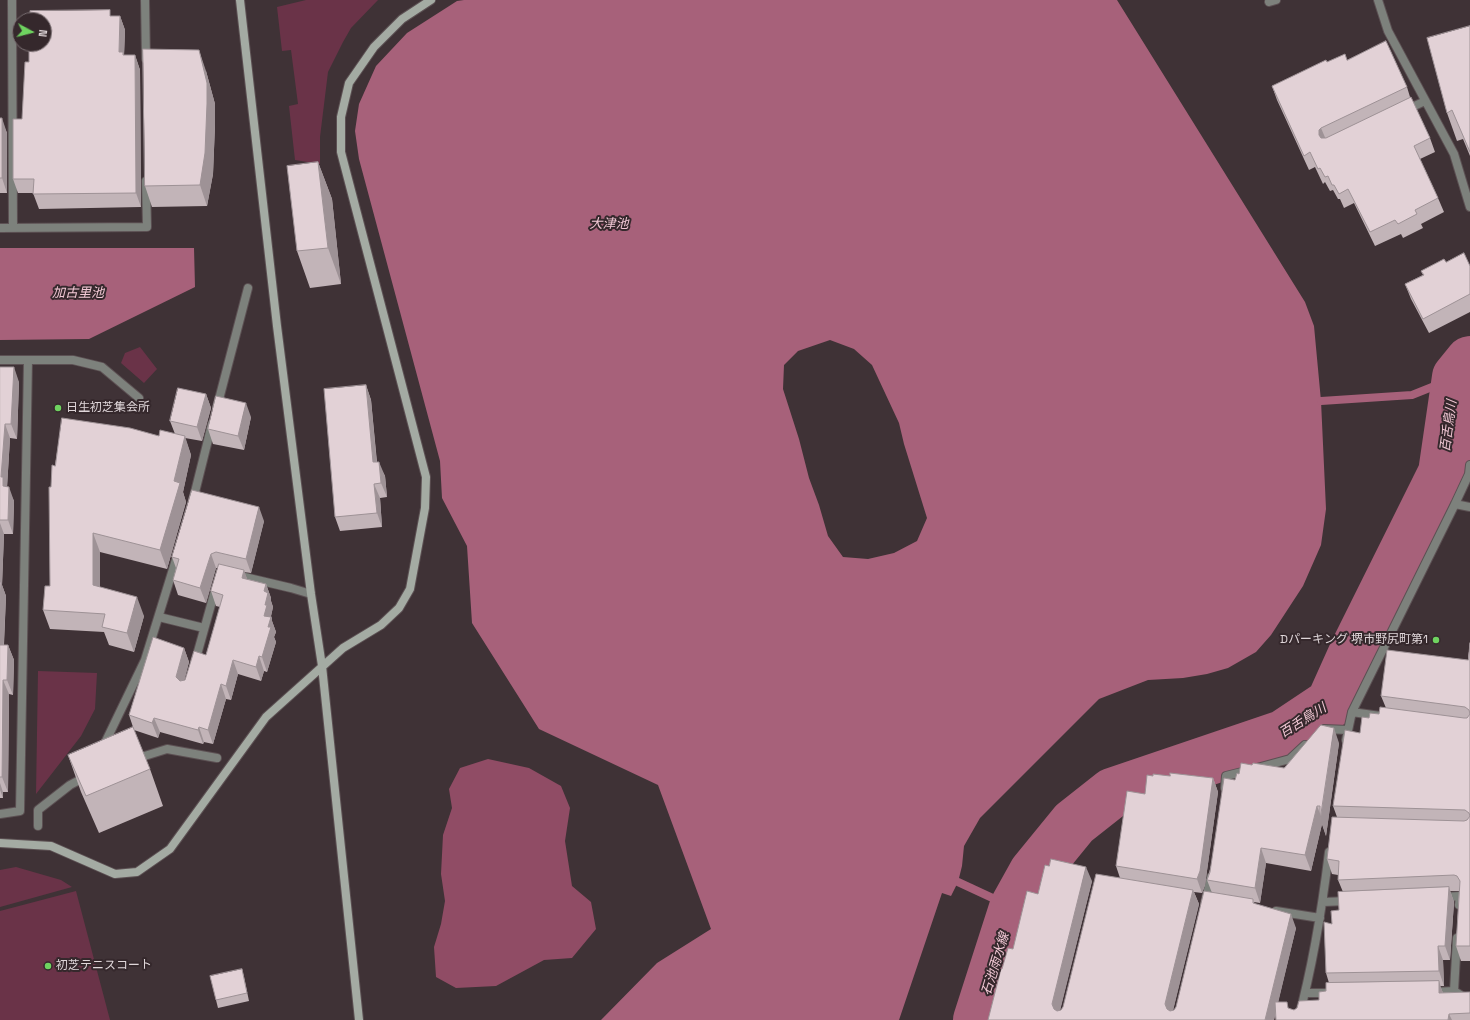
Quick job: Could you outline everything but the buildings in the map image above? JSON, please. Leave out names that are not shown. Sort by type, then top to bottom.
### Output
[{"type":"street","points":[[12,0],[13,228]]},
{"type":"street","points":[[145,0],[146,70]]},
{"type":"street","points":[[240,0],[277,326],[311,594],[322,666],[359,1020]]},
{"type":"street","points":[[0,843],[51,846],[114,874],[137,872],[170,849],[266,717],[343,648],[381,625],[398,608],[410,589],[425,508],[426,477],[341,152],[341,117],[349,83],[374,47],[402,19],[431,0]]},
{"type":"street","points":[[1378,0],[1388,31],[1454,154],[1470,207]]},
{"type":"street","points":[[1398,114],[1425,101]]},
{"type":"street","points":[[0,228],[147,227],[146,172]]},
{"type":"street","points":[[190,510],[248,288]]},
{"type":"street","points":[[0,360],[73,360],[102,367],[139,398]]},
{"type":"street","points":[[0,814],[20,811],[28,360]]},
{"type":"street","points":[[1345,745],[1352,712],[1455,504],[1468,474],[1470,465]]},
{"type":"street","points":[[1455,504],[1470,507]]},
{"type":"street","points":[[100,753],[145,660],[179,548]]},
{"type":"street","points":[[227,573],[311,594]]},
{"type":"street","points":[[194,667],[218,579]]},
{"type":"street","points":[[159,617],[204,628]]},
{"type":"street","points":[[1352,712],[1391,718]]},
{"type":"street","points":[[1223,800],[1226,776],[1290,759],[1324,729],[1348,730]]},
{"type":"street","points":[[125,763],[167,749],[217,758]]},
{"type":"street","points":[[38,826],[38,810],[70,785],[94,771]]},
{"type":"street","points":[[1298,1020],[1305,993],[1323,902],[1330,842]]},
{"type":"street","points":[[1202,912],[1210,886],[1212,870]]},
{"type":"street","points":[[1437,897],[1460,896],[1459,912]]},
{"type":"street","points":[[1323,902],[1354,901]]},
{"type":"street","points":[[1267,909],[1320,918]]},
{"type":"street","points":[[1454,991],[1458,928]]},
{"type":"street","points":[[1423,992],[1454,991],[1470,1001]]},
{"type":"street","points":[[1305,993],[1336,993]]},
{"type":"shaded area","points":[[306,0],[378,0],[351,28],[328,72],[320,137],[320,164],[295,160],[289,106],[298,104],[291,50],[282,51],[277,7]]},
{"type":"shaded area","points":[[140,347],[157,369],[144,383],[121,363],[125,353]]},
{"type":"shaded area","points":[[38,671],[97,673],[95,709],[81,736],[36,794]]},
{"type":"shaded area","points":[[488,759],[529,768],[561,786],[570,808],[565,841],[572,886],[591,902],[596,929],[572,958],[544,960],[496,986],[456,988],[436,977],[434,947],[441,924],[445,901],[441,874],[443,835],[452,808],[449,789],[460,768]]},
{"type":"shaded area","points":[[16,867],[61,880],[72,887],[0,907],[0,870]]},
{"type":"shaded area","name":"初芝テニスコート","points":[[76,891],[110,1020],[0,1020],[0,911]]},
{"type":"water","name":"大津池","points":[[1117,0],[1305,302],[1314,326],[1321,401],[1326,509],[1321,545],[1303,586],[1271,635],[1256,652],[1228,668],[1207,674],[1183,678],[1148,680],[1099,699],[980,818],[964,846],[962,866],[958,882],[951,896],[942,893],[899,1020],[601,1020],[657,963],[711,929],[658,785],[539,729],[472,623],[467,546],[442,498],[440,461],[359,159],[355,131],[359,104],[376,66],[407,33],[457,1]],"holes":[[[830,340],[854,349],[872,365],[899,423],[927,518],[917,541],[894,553],[868,559],[843,557],[828,536],[783,389],[784,365],[798,351]]]},
{"type":"water","name":"加古里池","points":[[0,248],[194,248],[195,287],[89,339],[0,340]]},
{"type":"waterway","name":"百舌鳥川","points":[[978,1020],[1014,908],[1034,872],[1074,823],[1112,793],[1283,735],[1331,703],[1353,654],[1443,473],[1457,377],[1470,361]]},
{"type":"waterway","points":[[1321,401],[1412,395],[1457,377]]},
{"type":"waterway","points":[[958,882],[1014,908]]},
{"type":"place","name":"日生初芝集会所","points":[[58,408]]},
{"type":"place","name":"Dパーキング 堺市野尻町第1","points":[[1436,640]]},
{"type":"place","name":"初芝テニスコート","points":[[48,966]]},
{"type":"water label","name":"石池雨水線","points":[[996,964]]}]
